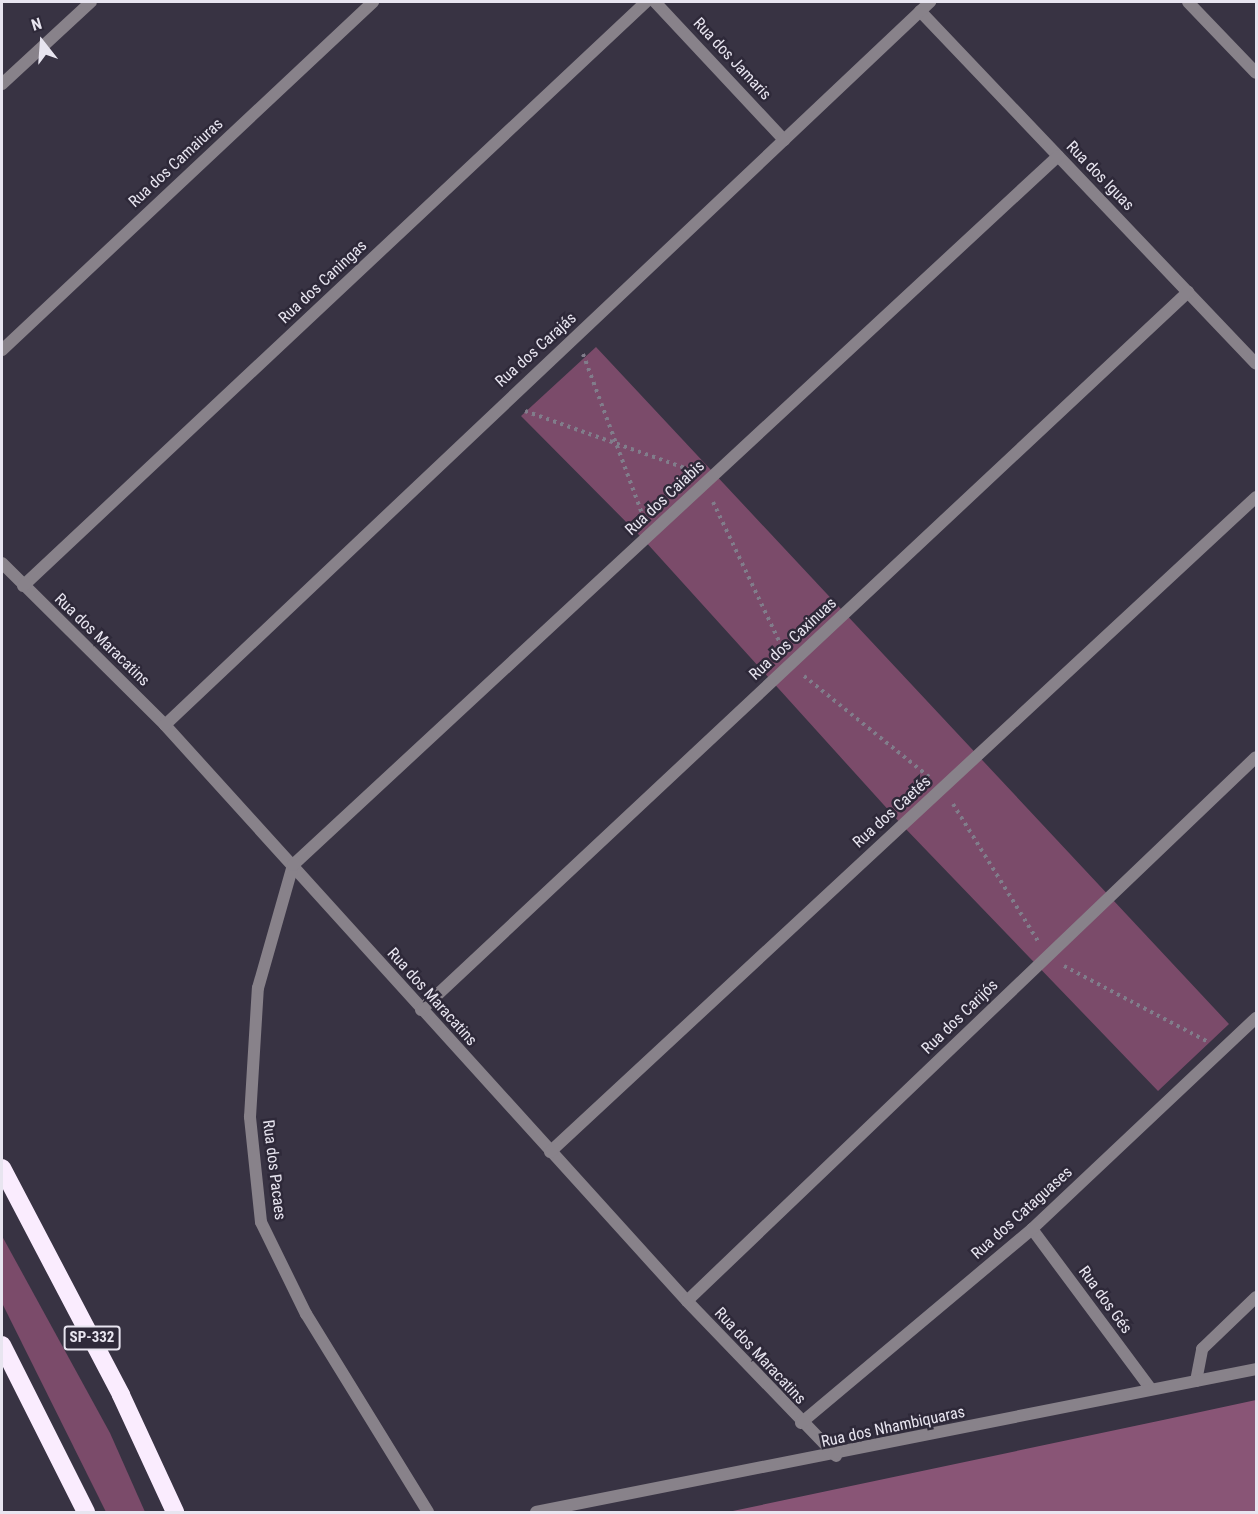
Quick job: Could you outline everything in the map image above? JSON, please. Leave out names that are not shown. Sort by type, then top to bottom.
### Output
[{"type":"highway","name":"SP-332","points":[[2,1168],[116,1385],[175,1512]]},
{"type":"highway","points":[[2,1345],[86,1512]]},
{"type":"street","points":[[2,84],[91,2]]},
{"type":"street","name":"Rua dos Camaiuras","points":[[2,350],[373,2]]},
{"type":"street","name":"Rua dos Caningas","points":[[23,586],[646,2]]},
{"type":"street","name":"Rua dos Jamaris","points":[[655,2],[784,140]]},
{"type":"street","name":"Rua dos Carajás","points":[[165,724],[502,403],[930,2]]},
{"type":"street","points":[[1188,2],[1257,73]]},
{"type":"street","name":"Rua dos Iguas","points":[[920,11],[1257,364]]},
{"type":"street","name":"Rua dos Caiabis","points":[[293,865],[1058,156]]},
{"type":"street","name":"Rua dos Caxinuas","points":[[421,1010],[1188,292]]},
{"type":"street","name":"Rua dos Caetés","points":[[550,1152],[1257,496]]},
{"type":"street","name":"Rua dos Maracatins","points":[[2,563],[165,724],[687,1302],[801,1423],[836,1456]]},
{"type":"street","name":"Rua dos Carijós","points":[[687,1302],[1257,757]]},
{"type":"street","name":"Rua dos Pacaes","points":[[293,865],[258,988],[250,1117],[261,1222],[306,1314],[428,1512]]},
{"type":"street","name":"Rua dos Cataguases","points":[[801,1423],[1032,1229],[1257,1018]]},
{"type":"street","name":"Rua dos Gés","points":[[1032,1229],[1151,1389]]},
{"type":"street","points":[[1196,1381],[1202,1349],[1257,1296]]},
{"type":"street","name":"Rua dos Nhambiquaras","points":[[536,1512],[836,1456],[1151,1389],[1257,1369]]},
{"type":"path","points":[[576,336],[649,535]]},
{"type":"path","points":[[502,403],[616,442],[707,481],[790,664],[943,788],[1047,957],[1222,1050]]},
{"type":"shaded area","points":[[596,347],[1229,1024],[1158,1091],[902,825],[644,540],[521,416]]},
{"type":"shaded area","points":[[2,1236],[110,1433],[145,1512],[106,1512],[2,1303]]},
{"type":"shaded area","points":[[1256,1400],[1256,1512],[728,1512],[1163,1420]]}]
